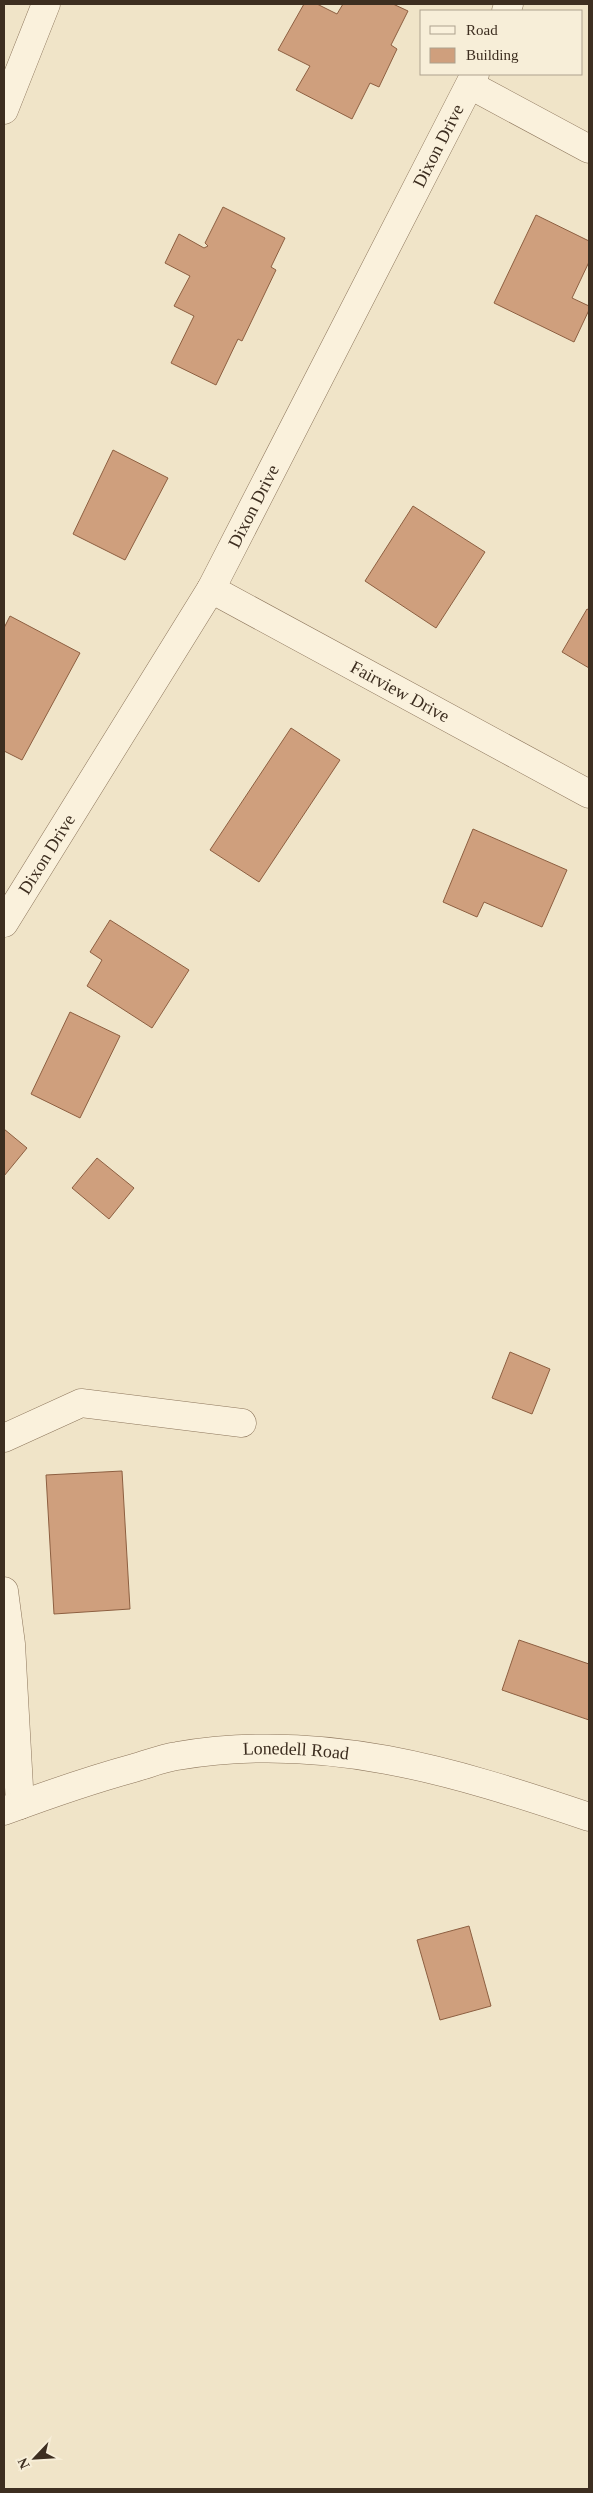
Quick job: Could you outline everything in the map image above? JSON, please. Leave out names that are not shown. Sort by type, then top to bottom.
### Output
[{"type":"street","points":[[4,110],[46,4]]},
{"type":"street","points":[[472,79],[589,148]]},
{"type":"street","name":"Dixon Drive","points":[[4,923],[211,589],[472,79]]},
{"type":"street","name":"Fairview Drive","points":[[211,589],[589,794]]},
{"type":"street","points":[[4,1438],[81,1403],[242,1424]]},
{"type":"street","points":[[4,1592],[11,1644],[12,1808]]},
{"type":"street","name":"Lonedell Road","points":[[12,1808],[102,1777],[176,1756],[254,1747],[360,1754],[441,1770],[589,1817]]},
{"type":"building","points":[[304,4],[317,4],[337,14],[343,4],[393,4],[408,11],[391,45],[397,49],[379,87],[370,83],[352,119],[296,90],[310,66],[278,50]]},
{"type":"building","points":[[223,207],[285,238],[271,267],[276,270],[242,341],[238,339],[216,385],[171,363],[194,316],[174,306],[190,276],[165,263],[179,234],[204,248],[208,246],[205,243]]},
{"type":"building","points":[[536,215],[589,241],[589,262],[572,298],[589,306],[589,310],[574,342],[494,303]]},
{"type":"building","points":[[113,450],[168,478],[125,560],[73,534]]},
{"type":"building","points":[[413,506],[485,552],[436,628],[365,581]]},
{"type":"building","points":[[587,609],[589,610],[589,668],[562,652]]},
{"type":"building","points":[[10,616],[80,653],[22,760],[4,751],[4,628]]},
{"type":"building","points":[[291,728],[340,760],[259,882],[210,850]]},
{"type":"building","points":[[473,829],[567,870],[542,927],[484,902],[477,917],[443,902]]},
{"type":"building","points":[[110,920],[189,970],[152,1028],[87,986],[102,960],[90,952]]},
{"type":"building","points":[[70,1012],[120,1036],[80,1118],[31,1094]]},
{"type":"building","points":[[4,1129],[27,1148],[4,1176]]},
{"type":"building","points":[[97,1158],[134,1188],[109,1219],[72,1188]]},
{"type":"building","points":[[510,1352],[550,1369],[532,1414],[492,1398]]},
{"type":"building","points":[[122,1471],[130,1609],[54,1614],[46,1475]]},
{"type":"building","points":[[519,1640],[589,1664],[589,1720],[502,1690]]},
{"type":"building","points":[[469,1926],[491,2006],[440,2020],[417,1940]]}]
